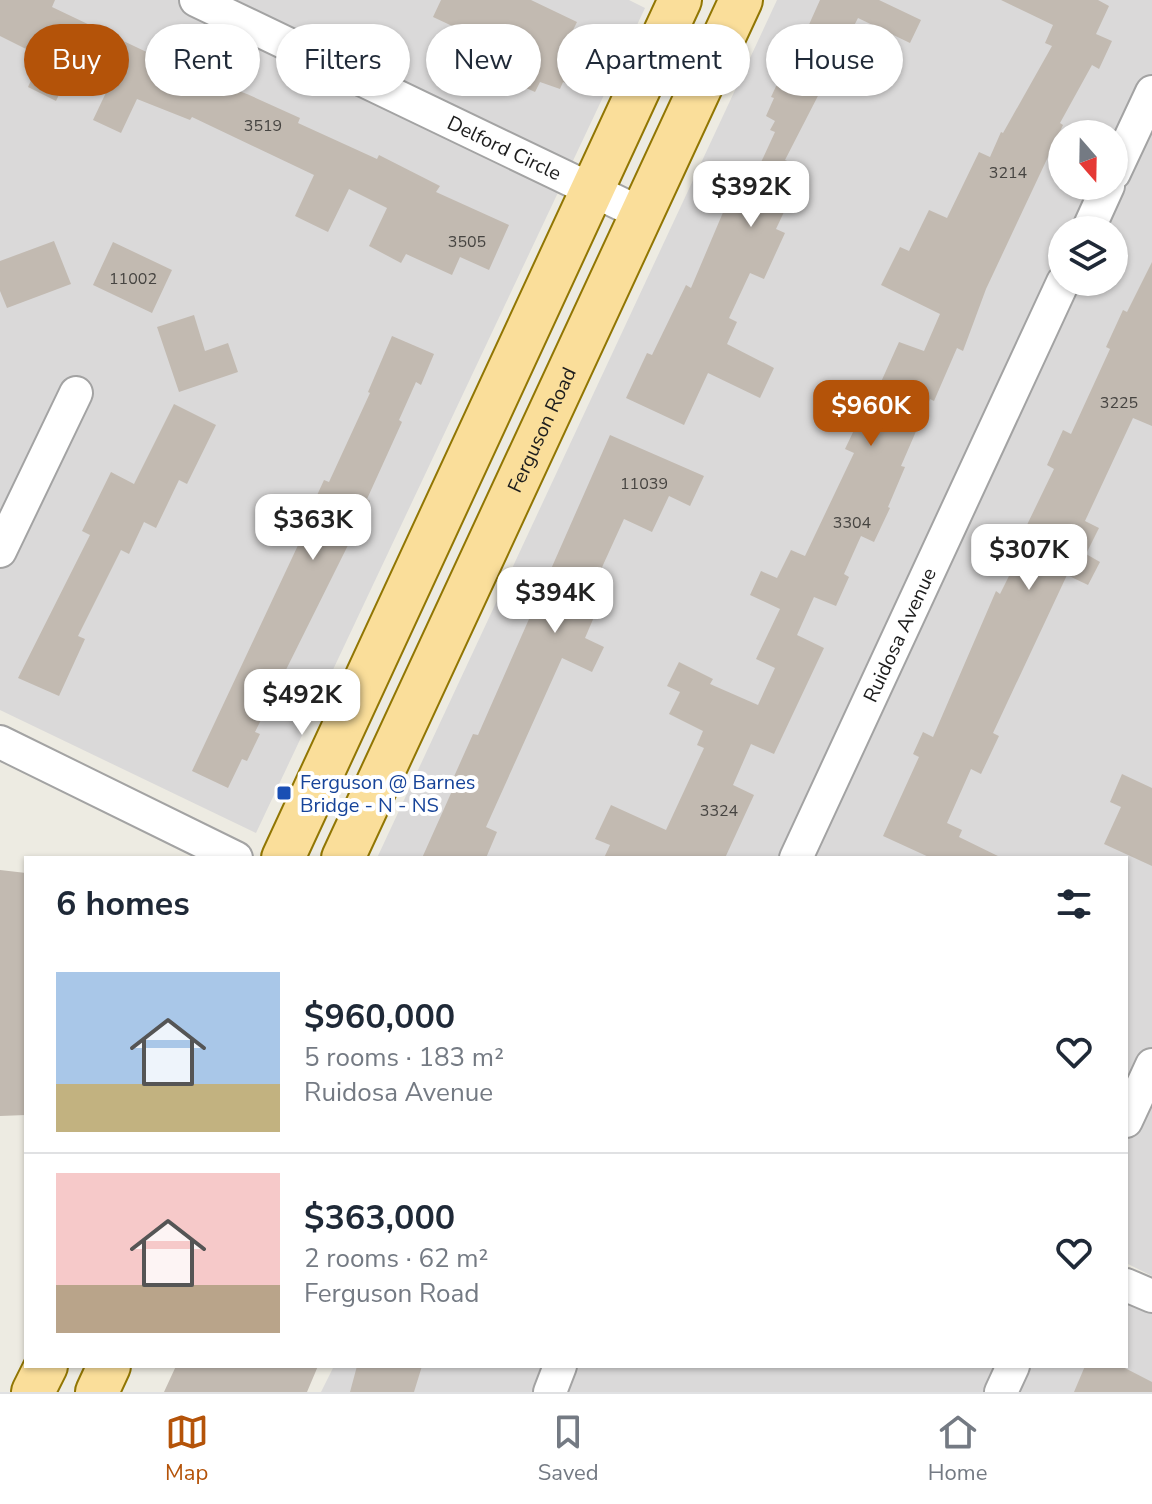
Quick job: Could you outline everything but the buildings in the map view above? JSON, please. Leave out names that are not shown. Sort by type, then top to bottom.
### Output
[{"type":"main road","points":[[284,856],[680,0]]},
{"type":"main road","name":"Ferguson Road","points":[[344,856],[741,0]]},
{"type":"main road","points":[[33,1392],[45,1368]]},
{"type":"main road","points":[[97,1392],[108,1368]]},
{"type":"street","name":"Delford Circle","points":[[196,0],[640,213]]},
{"type":"street","points":[[1128,143],[1152,92]]},
{"type":"street","name":"Ruidosa Avenue","points":[[797,856],[1057,296]]},
{"type":"street","points":[[0,551],[76,393]]},
{"type":"street","points":[[0,742],[232,856]]},
{"type":"street","points":[[1128,1117],[1152,1065]]},
{"type":"street","points":[[1128,1286],[1152,1296]]},
{"type":"street","points":[[550,1392],[559,1368]]},
{"type":"street","points":[[1001,1392],[1012,1368]]},
{"type":"shaded area","points":[[0,0],[629,0],[645,8],[637,24],[557,24],[557,96],[604,96],[256,833],[0,710]]},
{"type":"shaded area","points":[[777,0],[1152,0],[1152,1276],[1128,1264],[1128,856],[378,856],[732,96],[750,96],[750,58]]},
{"type":"shaded area","points":[[1128,1302],[1152,1311],[1152,1392],[321,1392],[333,1368],[1128,1368]]},
{"type":"place","name":"Ferguson @ Barnes Bridge - N - NS","points":[[284,793]]}]
